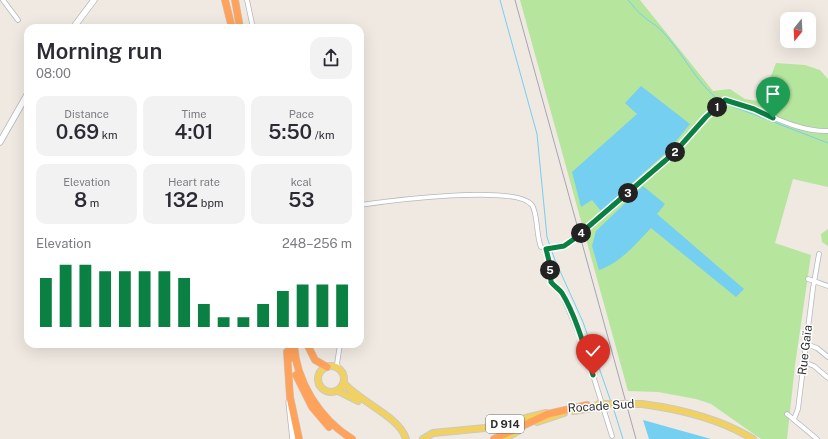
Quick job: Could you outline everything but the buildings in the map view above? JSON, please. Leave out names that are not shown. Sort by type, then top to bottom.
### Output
[{"type":"highway","points":[[225,0],[232,24]]},
{"type":"highway","points":[[228,0],[232,24]]},
{"type":"highway","points":[[235,0],[239,24]]},
{"type":"highway","points":[[288,348],[290,397],[299,439]]},
{"type":"highway","points":[[289,348],[292,365],[304,394],[321,419],[343,439]]},
{"type":"highway","points":[[295,348],[301,377],[315,402],[331,423],[352,439]]},
{"type":"highway","points":[[309,348],[315,360],[330,366]]},
{"type":"highway","name":"D 914","points":[[494,439],[548,414],[587,405]]},
{"type":"main road","points":[[402,439],[397,430],[359,401],[338,391],[329,393],[319,386],[318,379],[320,372],[330,366],[343,372],[344,383],[360,398],[402,429],[406,439]]},
{"type":"main road","points":[[338,391],[344,383]]},
{"type":"main road","name":"Rocade Sud","points":[[423,439],[433,433],[484,428],[561,408],[587,405],[642,405],[694,414],[730,427],[753,439]]},
{"type":"main road","name":"Rocade Sud","points":[[504,439],[539,421],[598,405]]},
{"type":"main road","name":"Rocade Sud","points":[[642,405],[694,416],[730,430],[746,439]]},
{"type":"street","points":[[3,0],[18,20]]},
{"type":"street","points":[[76,24],[94,0]]},
{"type":"street","points":[[247,0],[252,24]]},
{"type":"street","points":[[0,142],[24,100]]},
{"type":"street","points":[[364,205],[453,195],[517,198],[527,201],[533,206],[538,240],[541,247],[547,249],[564,246],[574,239],[674,153],[706,117],[725,100],[754,109],[808,131],[828,132]]},
{"type":"street","points":[[547,249],[551,282],[561,292],[584,343],[612,436]]},
{"type":"street","name":"Rue Gaïa","points":[[794,419],[798,409],[814,281],[819,254]]},
{"type":"street","points":[[808,279],[828,286]]},
{"type":"street","points":[[806,344],[817,348],[828,357]]},
{"type":"street","points":[[339,348],[339,369]]},
{"type":"street","points":[[330,366],[338,355]]},
{"type":"street","points":[[804,362],[814,366],[828,378]]},
{"type":"street","points":[[290,397],[289,407],[293,439]]},
{"type":"street","points":[[787,414],[817,439]]},
{"type":"green space","points":[[520,0],[640,0],[713,91],[730,89],[745,99],[758,101],[766,89],[776,63],[805,65],[820,70],[828,79],[828,187],[793,179],[775,243],[811,255],[795,365],[787,439],[761,439],[711,404],[696,399],[658,392],[628,391]]},
{"type":"green space","points":[[828,229],[828,246],[822,242],[821,234]]},
{"type":"water","points":[[641,86],[690,124],[668,151],[601,211],[592,200],[581,207],[572,172],[637,114],[625,103]]},
{"type":"water","points":[[643,186],[665,204],[657,214],[744,289],[736,297],[651,228],[621,258],[599,270],[592,246],[596,231]]},
{"type":"water","points":[[643,420],[711,439],[649,439]]},
{"type":"waterway","points":[[500,0],[537,134],[547,237],[550,246]]},
{"type":"waterway","points":[[628,0],[639,13],[658,27],[676,47],[696,76],[721,102]]},
{"type":"waterway","points":[[724,103],[828,143]]},
{"type":"waterway","points":[[551,249],[583,322],[611,402]]},
{"type":"waterway","points":[[613,407],[623,439]]},
{"type":"railway","points":[[515,0],[636,439]]},
{"type":"route","points":[[593,375],[584,343],[568,307],[561,292],[551,282],[550,265],[546,249],[564,246],[574,239],[674,153],[706,117],[725,100],[754,109],[773,118]]}]
